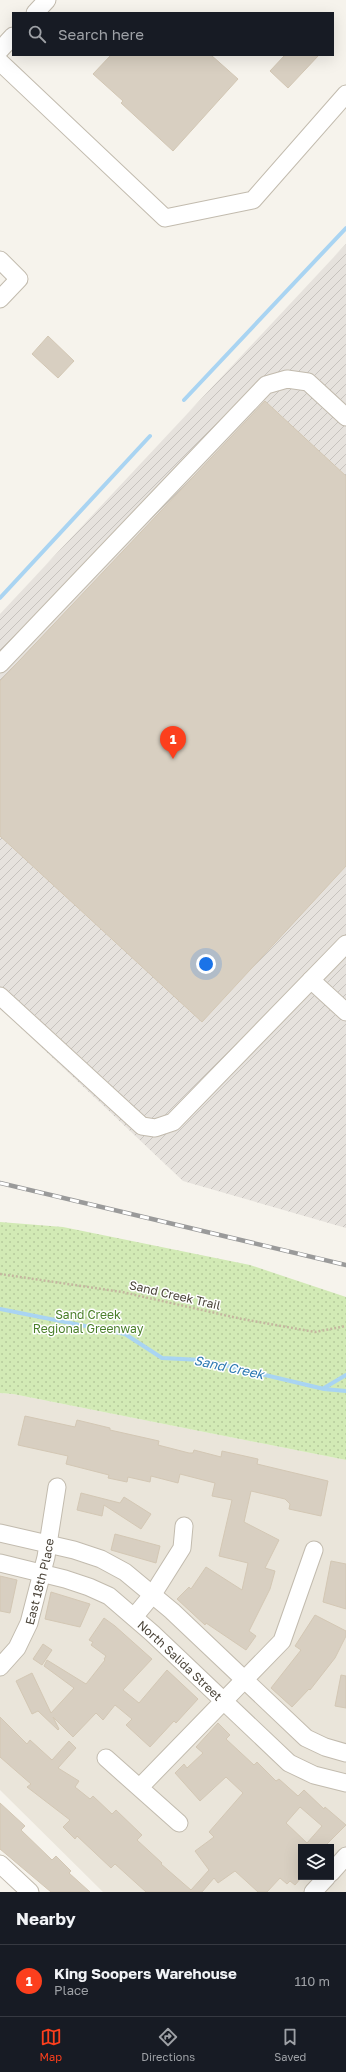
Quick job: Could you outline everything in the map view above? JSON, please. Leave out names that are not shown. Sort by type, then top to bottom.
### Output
[{"type":"street","points":[[36,12],[47,0]]},
{"type":"street","points":[[0,50],[12,37]]},
{"type":"street","points":[[0,62],[165,218],[253,200],[346,94]]},
{"type":"street","points":[[0,260],[19,279],[0,299]]},
{"type":"street","points":[[0,664],[266,385],[287,379],[308,382],[346,417]]},
{"type":"street","points":[[0,996],[142,1126],[156,1128],[173,1122],[346,944]]},
{"type":"street","points":[[311,980],[346,1012]]},
{"type":"street","name":"East 18th Place","points":[[0,1667],[17,1648],[29,1623],[48,1543],[57,1487]]},
{"type":"street","points":[[134,1617],[153,1594],[182,1548],[184,1526]]},
{"type":"street","points":[[0,1533],[48,1543],[101,1560],[125,1572],[153,1594],[306,1738],[325,1747],[346,1753]]},
{"type":"street","points":[[140,1788],[282,1641],[314,1550]]},
{"type":"street","name":"North Salida Street","points":[[0,1563],[41,1572],[96,1590],[109,1596],[134,1617],[289,1763],[314,1775],[346,1783]]},
{"type":"street","points":[[106,1758],[179,1823]]},
{"type":"street","points":[[334,1870],[346,1856]]},
{"type":"street","points":[[0,1864],[30,1892]]},
{"type":"street","points":[[314,1892],[324,1880]]},
{"type":"path","name":"Sand Creek Trail","points":[[0,1274],[122,1292],[242,1319],[315,1332],[346,1326]]},
{"type":"shaded area","points":[[346,244],[346,1228],[183,1181],[0,1008],[0,614]]},
{"type":"shaded area","points":[[0,1393],[13,1394],[346,1460],[346,1892],[103,1892],[0,1790]]},
{"type":"green space","name":"Sand Creek Regional Greenway","points":[[0,1222],[63,1227],[250,1265],[346,1297],[346,1460],[13,1394],[0,1393]]},
{"type":"building","points":[[110,56],[212,56],[238,79],[173,151],[121,103],[123,101],[93,74]]},
{"type":"building","points":[[284,56],[318,56],[288,88],[270,71]]},
{"type":"building","points":[[48,336],[74,361],[58,378],[32,354]]},
{"type":"building","points":[[265,401],[346,476],[346,866],[202,1022],[0,836],[0,681]]},
{"type":"building","points":[[25,1416],[75,1427],[77,1420],[110,1428],[110,1430],[159,1441],[158,1445],[189,1453],[193,1453],[194,1450],[221,1457],[222,1451],[258,1459],[257,1464],[328,1481],[321,1516],[289,1509],[290,1504],[285,1499],[251,1491],[244,1522],[279,1540],[265,1568],[275,1571],[270,1589],[249,1631],[256,1636],[246,1650],[206,1623],[205,1625],[177,1599],[189,1587],[191,1589],[206,1567],[242,1590],[248,1563],[219,1556],[232,1500],[212,1496],[215,1483],[180,1474],[178,1483],[151,1476],[150,1482],[128,1477],[127,1482],[108,1478],[109,1475],[66,1464],[68,1456],[18,1445]]},
{"type":"building","points":[[81,1493],[120,1503],[124,1497],[151,1514],[141,1529],[104,1505],[102,1516],[77,1510]]},
{"type":"building","points":[[115,1534],[160,1546],[156,1563],[111,1550]]},
{"type":"building","points":[[331,1561],[346,1564],[346,1609],[323,1602]]},
{"type":"building","points":[[0,1576],[17,1580],[10,1613],[0,1611]]},
{"type":"building","points":[[51,1592],[90,1604],[80,1627],[45,1619]]},
{"type":"building","points":[[315,1615],[346,1631],[346,1636],[335,1658],[310,1690],[309,1689],[292,1707],[271,1688],[301,1650],[295,1646]]},
{"type":"building","points":[[104,1618],[152,1659],[123,1690],[139,1703],[167,1670],[198,1699],[176,1723],[174,1721],[150,1747],[126,1725],[132,1719],[115,1705],[103,1720],[96,1713],[73,1737],[53,1717],[59,1729],[58,1730],[38,1711],[32,1714],[16,1681],[32,1673],[51,1713],[74,1688],[44,1666],[47,1660],[86,1684],[105,1660],[104,1659],[106,1656],[91,1645],[93,1642],[89,1640]]},
{"type":"building","points":[[43,1644],[52,1650],[42,1665],[33,1659]]},
{"type":"building","points":[[341,1675],[346,1676],[346,1708],[335,1706]]},
{"type":"building","points":[[0,1717],[27,1744],[30,1740],[52,1760],[69,1741],[76,1748],[58,1768],[79,1781],[75,1787],[90,1799],[93,1796],[112,1814],[116,1810],[142,1835],[137,1840],[162,1863],[161,1864],[191,1890],[209,1870],[195,1851],[214,1837],[209,1832],[243,1793],[226,1777],[200,1801],[175,1773],[184,1764],[187,1768],[203,1753],[196,1747],[218,1723],[230,1735],[226,1739],[254,1765],[257,1762],[276,1781],[279,1779],[298,1796],[304,1790],[324,1809],[325,1807],[346,1825],[327,1844],[298,1844],[298,1880],[299,1880],[295,1885],[290,1881],[287,1884],[280,1878],[267,1892],[258,1892],[235,1871],[218,1883],[214,1878],[202,1892],[146,1892],[115,1864],[111,1868],[77,1836],[75,1839],[63,1827],[70,1820],[27,1787],[31,1784],[0,1757]],"holes":[[[300,1807],[322,1826],[307,1843],[286,1823]]]},
{"type":"building","points":[[0,1803],[25,1826],[21,1830],[52,1860],[56,1856],[71,1871],[69,1873],[90,1892],[51,1892],[0,1849]]},
{"type":"waterway","points":[[184,400],[346,228]]},
{"type":"waterway","points":[[0,598],[150,436]]},
{"type":"waterway","name":"Sand Creek","points":[[0,1309],[125,1334],[162,1358],[202,1360],[324,1389],[346,1391]]},
{"type":"waterway","points":[[324,1388],[346,1375]]},
{"type":"railway","points":[[0,1183],[346,1265]]},
{"type":"place","name":"King Soopers Warehouse","points":[[173,759]]}]
